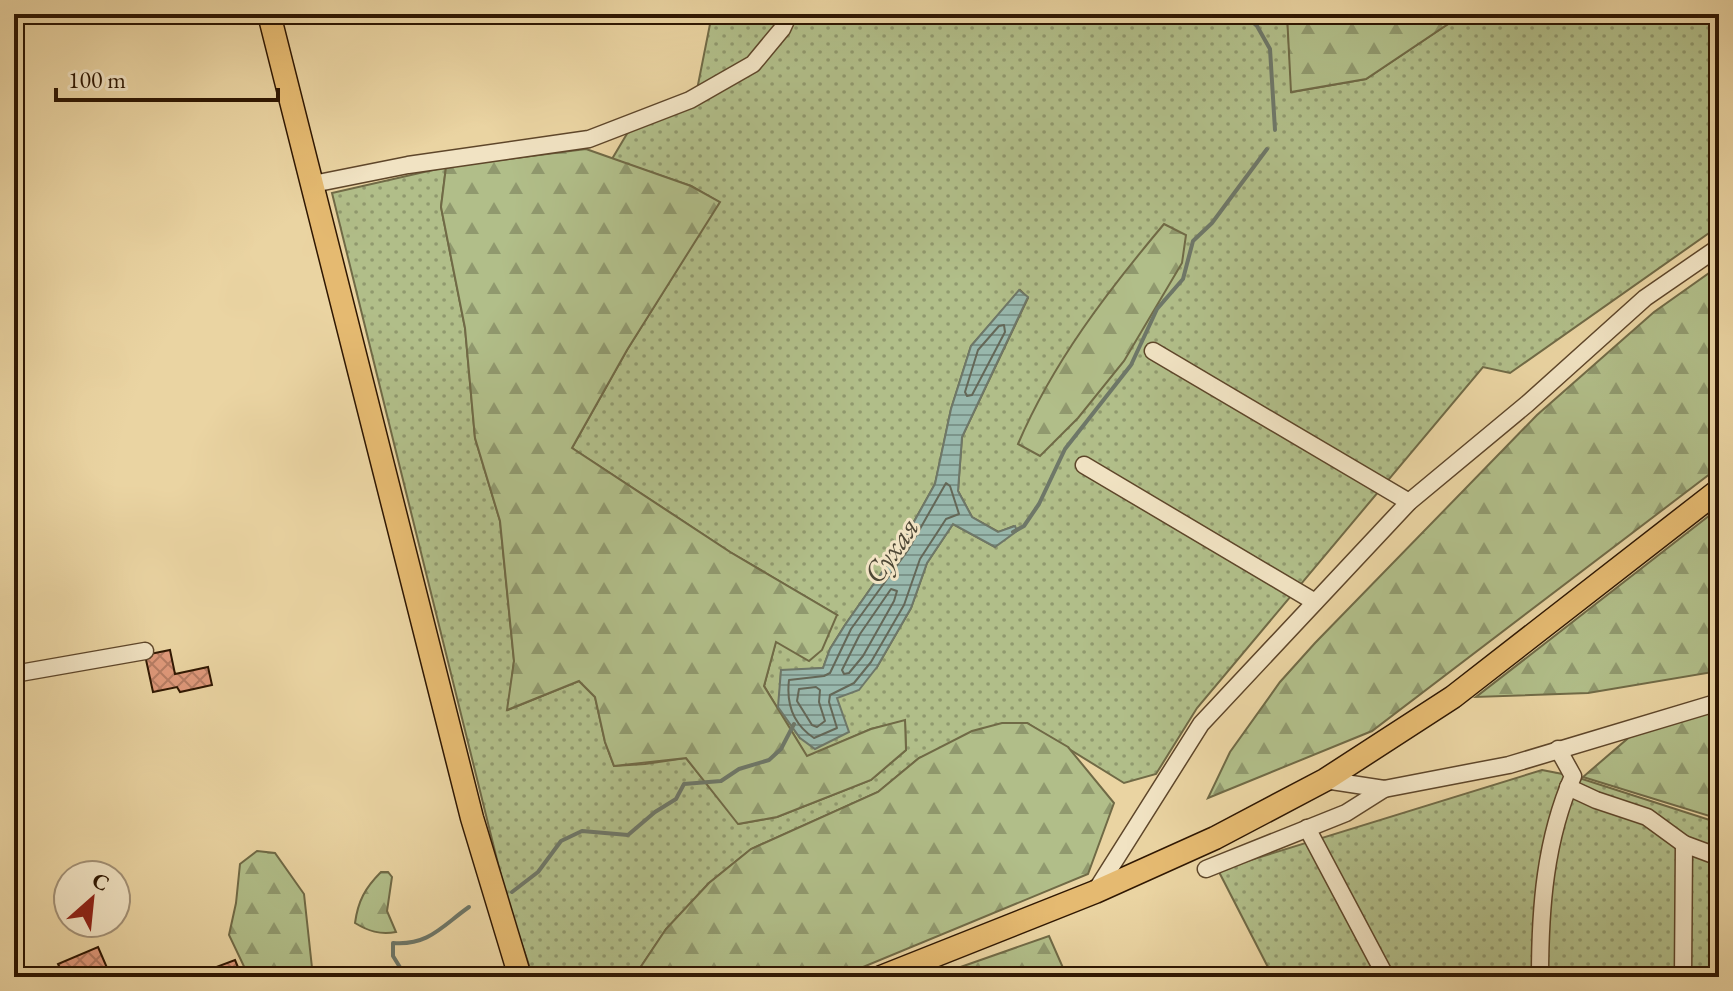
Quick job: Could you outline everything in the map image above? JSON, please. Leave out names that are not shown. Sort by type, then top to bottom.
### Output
[{"type":"main road","points":[[269,14],[472,818],[520,977]]},
{"type":"main road","points":[[881,977],[1095,892],[1215,838],[1325,780],[1453,697],[1719,490]]},
{"type":"street","points":[[313,184],[408,165],[589,139],[690,100],[753,64],[782,29],[789,14]]},
{"type":"street","points":[[1095,892],[1201,724],[1409,502],[1527,404],[1645,298],[1719,247]]},
{"type":"street","points":[[1153,351],[1409,502]]},
{"type":"street","points":[[1084,465],[1315,602]]},
{"type":"street","points":[[14,674],[145,651]]},
{"type":"street","points":[[1325,780],[1384,789],[1509,765],[1719,702]]},
{"type":"street","points":[[1540,977],[1540,922],[1552,833],[1573,776],[1558,749]]},
{"type":"street","points":[[1568,787],[1647,817],[1684,844],[1719,857]]},
{"type":"street","points":[[1206,869],[1346,813],[1384,789]]},
{"type":"street","points":[[1307,828],[1386,977]]},
{"type":"street","points":[[1683,977],[1684,844]]},
{"type":"green space","points":[[712,14],[1287,14],[1292,92],[1366,79],[1463,14],[1719,14],[1719,226],[1510,373],[1483,367],[1197,708],[1156,774],[1124,783],[1027,723],[919,758],[878,792],[751,849],[709,883],[666,929],[634,977],[533,977],[507,900],[332,193],[446,167],[441,207],[465,328],[475,438],[500,521],[514,661],[508,710],[579,681],[595,697],[614,766],[686,758],[739,824],[777,817],[871,780],[906,750],[905,721],[871,729],[807,757],[764,686],[776,641],[837,615],[730,552],[572,448],[627,350],[719,202],[691,186],[612,159],[631,127],[694,105]],"holes":[[[1020,290],[1028,298],[962,437],[958,491],[972,517],[999,532],[1014,526],[995,547],[953,524],[927,563],[911,608],[877,667],[836,698],[800,738],[779,707],[781,671],[823,668],[830,649],[901,545],[935,484],[951,409],[971,346]]]},
{"type":"green space","points":[[1287,14],[1463,14],[1366,79],[1291,92]]},
{"type":"green space","points":[[586,149],[691,186],[720,202],[627,350],[572,448],[730,552],[837,615],[822,650],[809,661],[776,642],[764,686],[807,756],[871,729],[905,720],[906,750],[871,780],[777,817],[738,824],[686,758],[614,766],[595,697],[579,681],[507,710],[514,661],[500,521],[475,438],[465,328],[441,207],[446,167]]},
{"type":"green space","points":[[1164,224],[1186,235],[1182,263],[1124,361],[1078,418],[1040,456],[1018,444],[1065,356]]},
{"type":"green space","points":[[1719,266],[1719,467],[1372,731],[1208,798],[1230,752],[1280,682],[1315,643],[1537,415],[1654,312]]},
{"type":"green space","points":[[1719,508],[1719,671],[1588,693],[1476,697]]},
{"type":"green space","points":[[1719,710],[1719,819],[1583,777],[1633,734]]},
{"type":"green space","points":[[1002,723],[1027,723],[1068,747],[1114,803],[1088,874],[839,977],[634,977],[666,929],[709,883],[751,849],[878,792],[919,758],[972,731]]},
{"type":"green space","points":[[1542,770],[1573,776],[1719,823],[1719,977],[1273,977],[1218,870]]},
{"type":"green space","points":[[257,851],[275,853],[304,894],[313,977],[249,977],[229,935],[240,864]]},
{"type":"green space","points":[[381,872],[388,872],[392,877],[387,911],[396,932],[374,932],[355,923],[363,895]]},
{"type":"green space","points":[[1049,936],[1064,970],[1062,977],[932,977]]},
{"type":"water","points":[[1019,290],[1028,297],[962,437],[958,491],[972,517],[998,532],[1015,526],[1017,531],[995,547],[953,524],[927,563],[911,608],[877,667],[859,690],[837,698],[849,732],[815,749],[800,738],[778,707],[781,670],[823,668],[830,649],[845,625],[901,545],[935,484],[951,409],[971,346]]},
{"type":"building","points":[[170,650],[175,674],[208,667],[212,685],[180,692],[177,687],[153,692],[145,655]]},
{"type":"building","points":[[98,947],[111,977],[64,977],[58,964]]},
{"type":"building","points":[[235,960],[242,977],[195,975]]},
{"type":"waterway","name":"Сухая","points":[[1244,14],[1257,26],[1270,49],[1275,130]]},
{"type":"waterway","name":"Сухая","points":[[1013,532],[1024,526],[1039,504],[1065,449],[1131,365],[1157,309],[1183,279],[1193,241],[1212,223],[1267,149]]},
{"type":"waterway","name":"Сухая","points":[[512,892],[538,872],[561,841],[582,831],[628,835],[676,799],[684,784],[721,781],[739,769],[769,760],[781,749],[794,724]]},
{"type":"waterway","name":"Сухая","points":[[406,977],[393,956],[393,943],[426,938],[469,907]]}]
